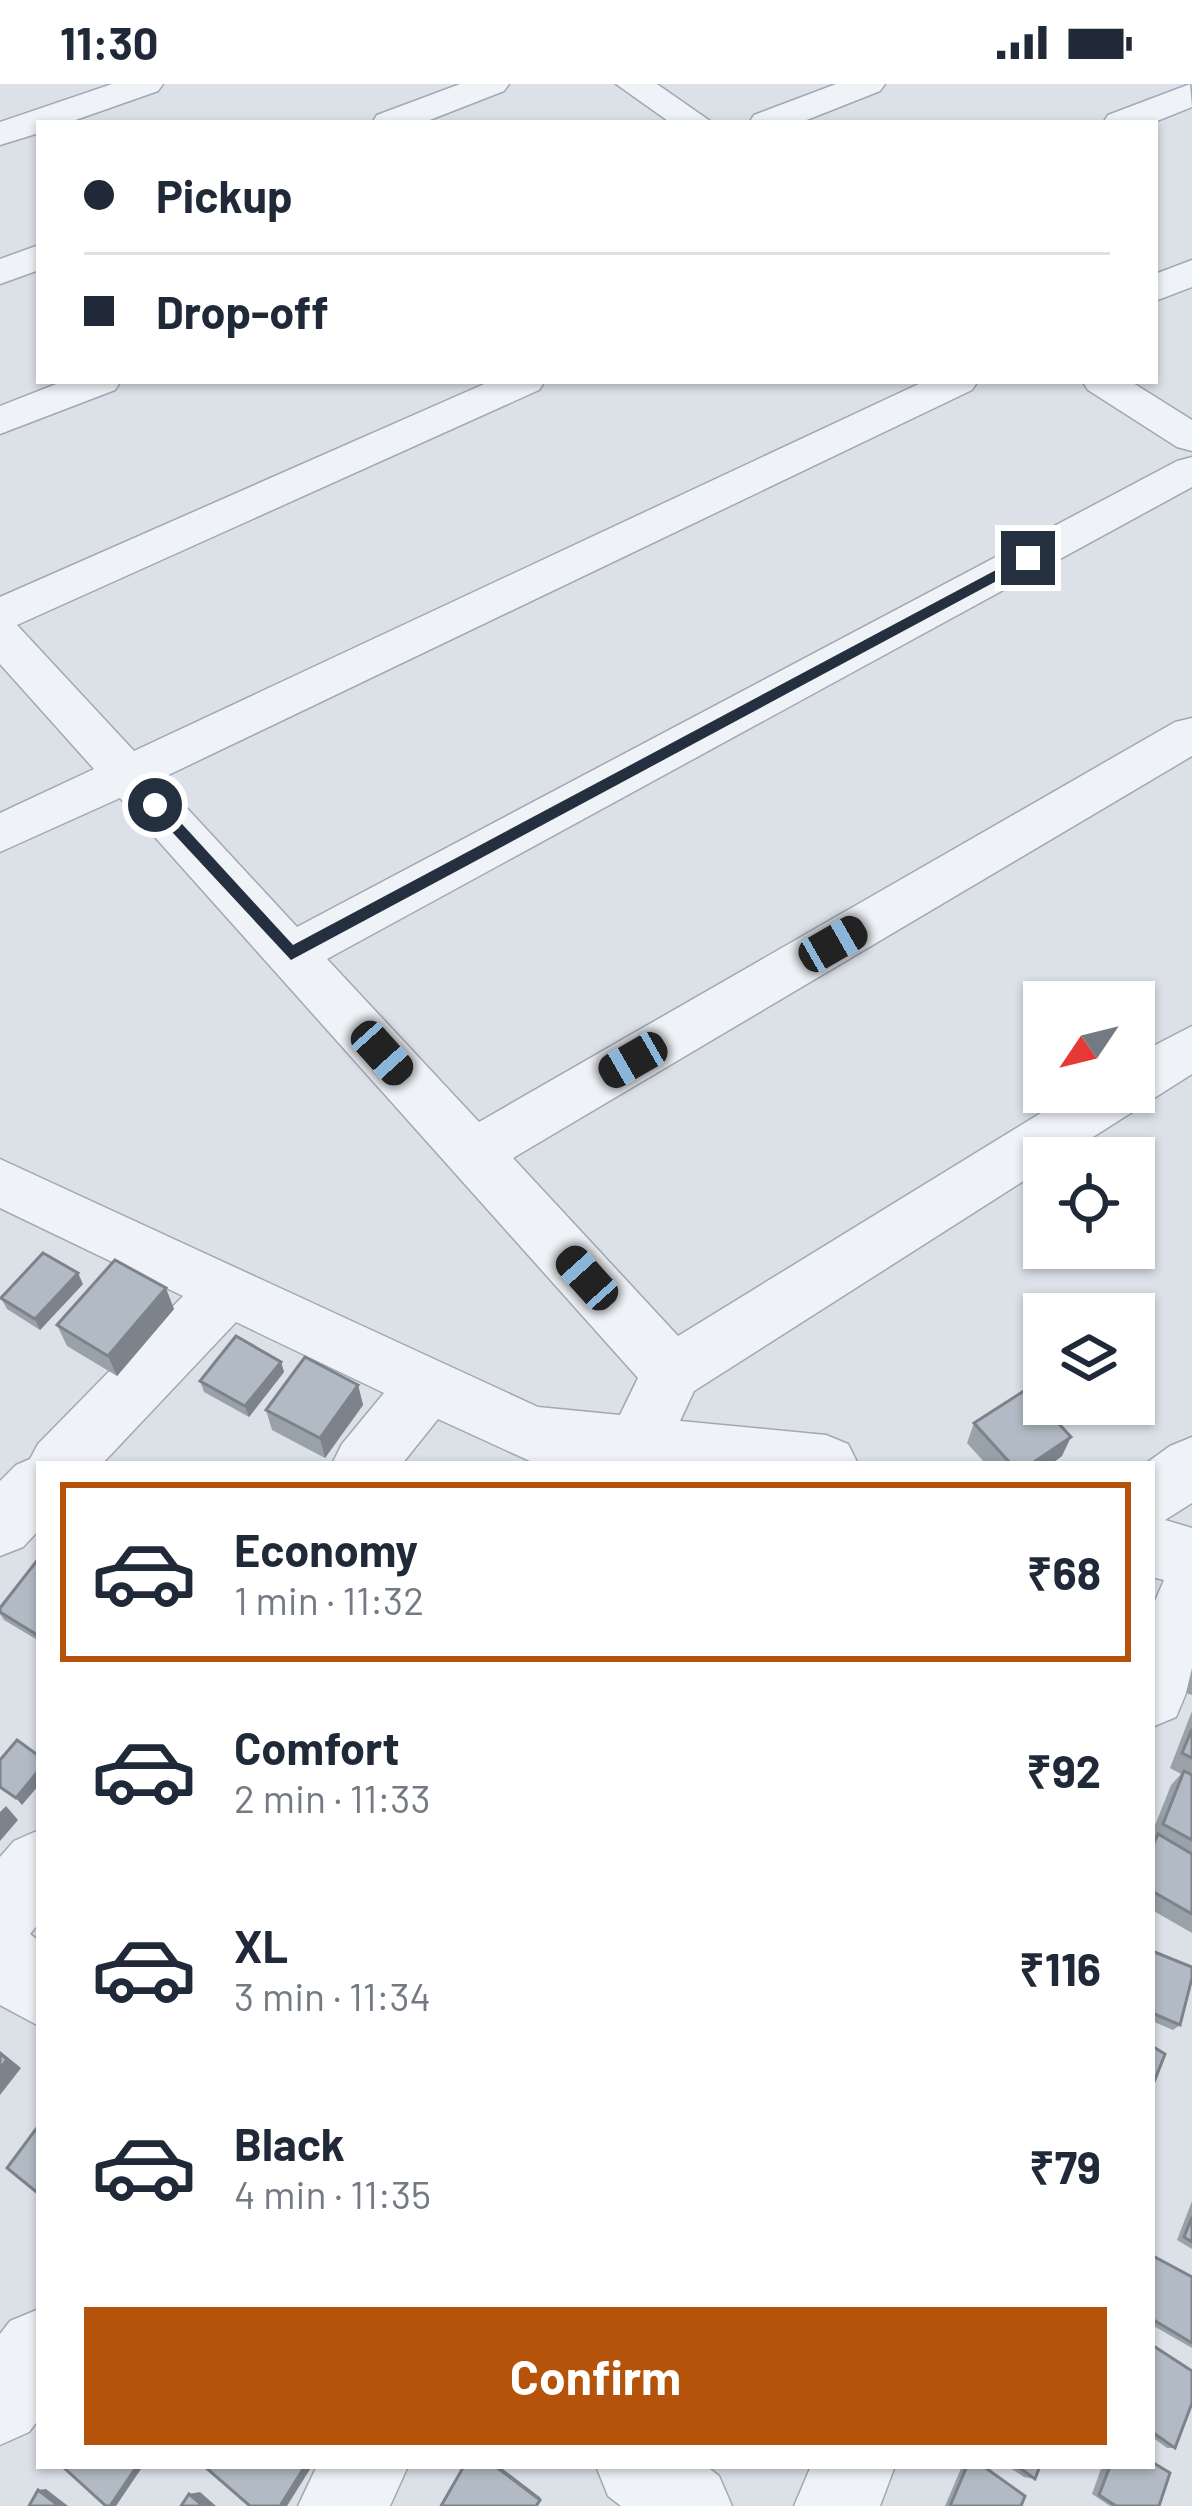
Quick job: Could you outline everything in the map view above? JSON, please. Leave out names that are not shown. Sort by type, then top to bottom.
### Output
[{"type":"street","points":[[41,120],[146,84]]},
{"type":"street","points":[[398,120],[492,84]]},
{"type":"street","points":[[633,84],[690,120]]},
{"type":"street","points":[[775,120],[868,84]]},
{"type":"street","points":[[1128,120],[1192,94]]},
{"type":"street","points":[[0,134],[36,122]]},
{"type":"street","points":[[0,272],[36,258]]},
{"type":"street","points":[[1158,288],[1192,272]]},
{"type":"street","points":[[0,421],[92,384]]},
{"type":"street","points":[[0,615],[517,384]]},
{"type":"street","points":[[0,834],[952,384]]},
{"type":"street","points":[[1107,384],[1192,438]]},
{"type":"street","points":[[291,954],[1192,470]]},
{"type":"street","points":[[0,635],[673,1372]]},
{"type":"street","points":[[474,1153],[1192,734]]},
{"type":"street","points":[[1155,1070],[1192,1047]]},
{"type":"street","points":[[634,1455],[673,1372],[1086,1113]]},
{"type":"street","points":[[5,1192],[228,1290],[532,1434],[634,1455],[762,1461]]},
{"type":"street","points":[[63,1461],[228,1290]]},
{"type":"street","points":[[366,1461],[428,1385]]},
{"type":"street","points":[[1155,1494],[1192,1466]]},
{"type":"street","points":[[0,1526],[36,1488]]},
{"type":"street","points":[[1155,1548],[1192,1558]]},
{"type":"street","points":[[1155,1686],[1192,1591]]},
{"type":"street","points":[[0,1914],[36,1870]]},
{"type":"street","points":[[0,1957],[36,1987]]},
{"type":"street","points":[[0,2403],[36,2354]]},
{"type":"street","points":[[341,2506],[364,2469]]},
{"type":"street","points":[[642,2469],[689,2506]]},
{"type":"street","points":[[837,2506],[852,2469]]},
{"type":"building","points":[[43,1253],[78,1273],[35,1319],[1,1298]]},
{"type":"building","points":[[115,1260],[166,1288],[108,1356],[57,1325]]},
{"type":"building","points":[[236,1336],[281,1362],[245,1406],[200,1381]]},
{"type":"building","points":[[305,1357],[358,1385],[320,1438],[266,1410]]},
{"type":"building","points":[[1023,1392],[1023,1425],[1060,1425],[1071,1437],[1035,1461],[1008,1461],[974,1423]]},
{"type":"building","points":[[36,1562],[36,1634],[0,1608]]},
{"type":"building","points":[[1192,1729],[1192,1758],[1182,1753]]},
{"type":"building","points":[[17,1740],[36,1754],[36,1774],[16,1798],[0,1787],[0,1760]]},
{"type":"building","points":[[1184,1771],[1192,1775],[1192,1840],[1163,1824]]},
{"type":"building","points":[[1158,1834],[1192,1854],[1192,1914],[1155,1893]]},
{"type":"building","points":[[1155,1952],[1192,1967],[1180,2025],[1155,2014]]},
{"type":"building","points":[[1155,2048],[1165,2054],[1155,2079]]},
{"type":"building","points":[[36,2129],[36,2192],[7,2168]]},
{"type":"building","points":[[1192,2217],[1192,2242],[1184,2237]]},
{"type":"building","points":[[1155,2257],[1192,2277],[1192,2343],[1155,2321]]},
{"type":"building","points":[[1155,2347],[1192,2371],[1192,2403],[1175,2448],[1155,2434]]},
{"type":"building","points":[[1155,2464],[1170,2473],[1159,2506],[1116,2506],[1099,2495],[1109,2469],[1155,2469]]},
{"type":"building","points":[[65,2469],[135,2469],[106,2506]]},
{"type":"building","points":[[207,2469],[303,2469],[280,2506],[250,2506]]},
{"type":"building","points":[[462,2469],[499,2469],[540,2500],[536,2506],[441,2506]]},
{"type":"building","points":[[966,2469],[987,2469],[1025,2496],[1021,2506],[950,2506]]},
{"type":"building","points":[[38,2490],[59,2506],[29,2506]]},
{"type":"building","points":[[189,2494],[203,2506],[181,2506]]},
{"type":"route","points":[[155,805],[291,954],[1028,558]]}]
